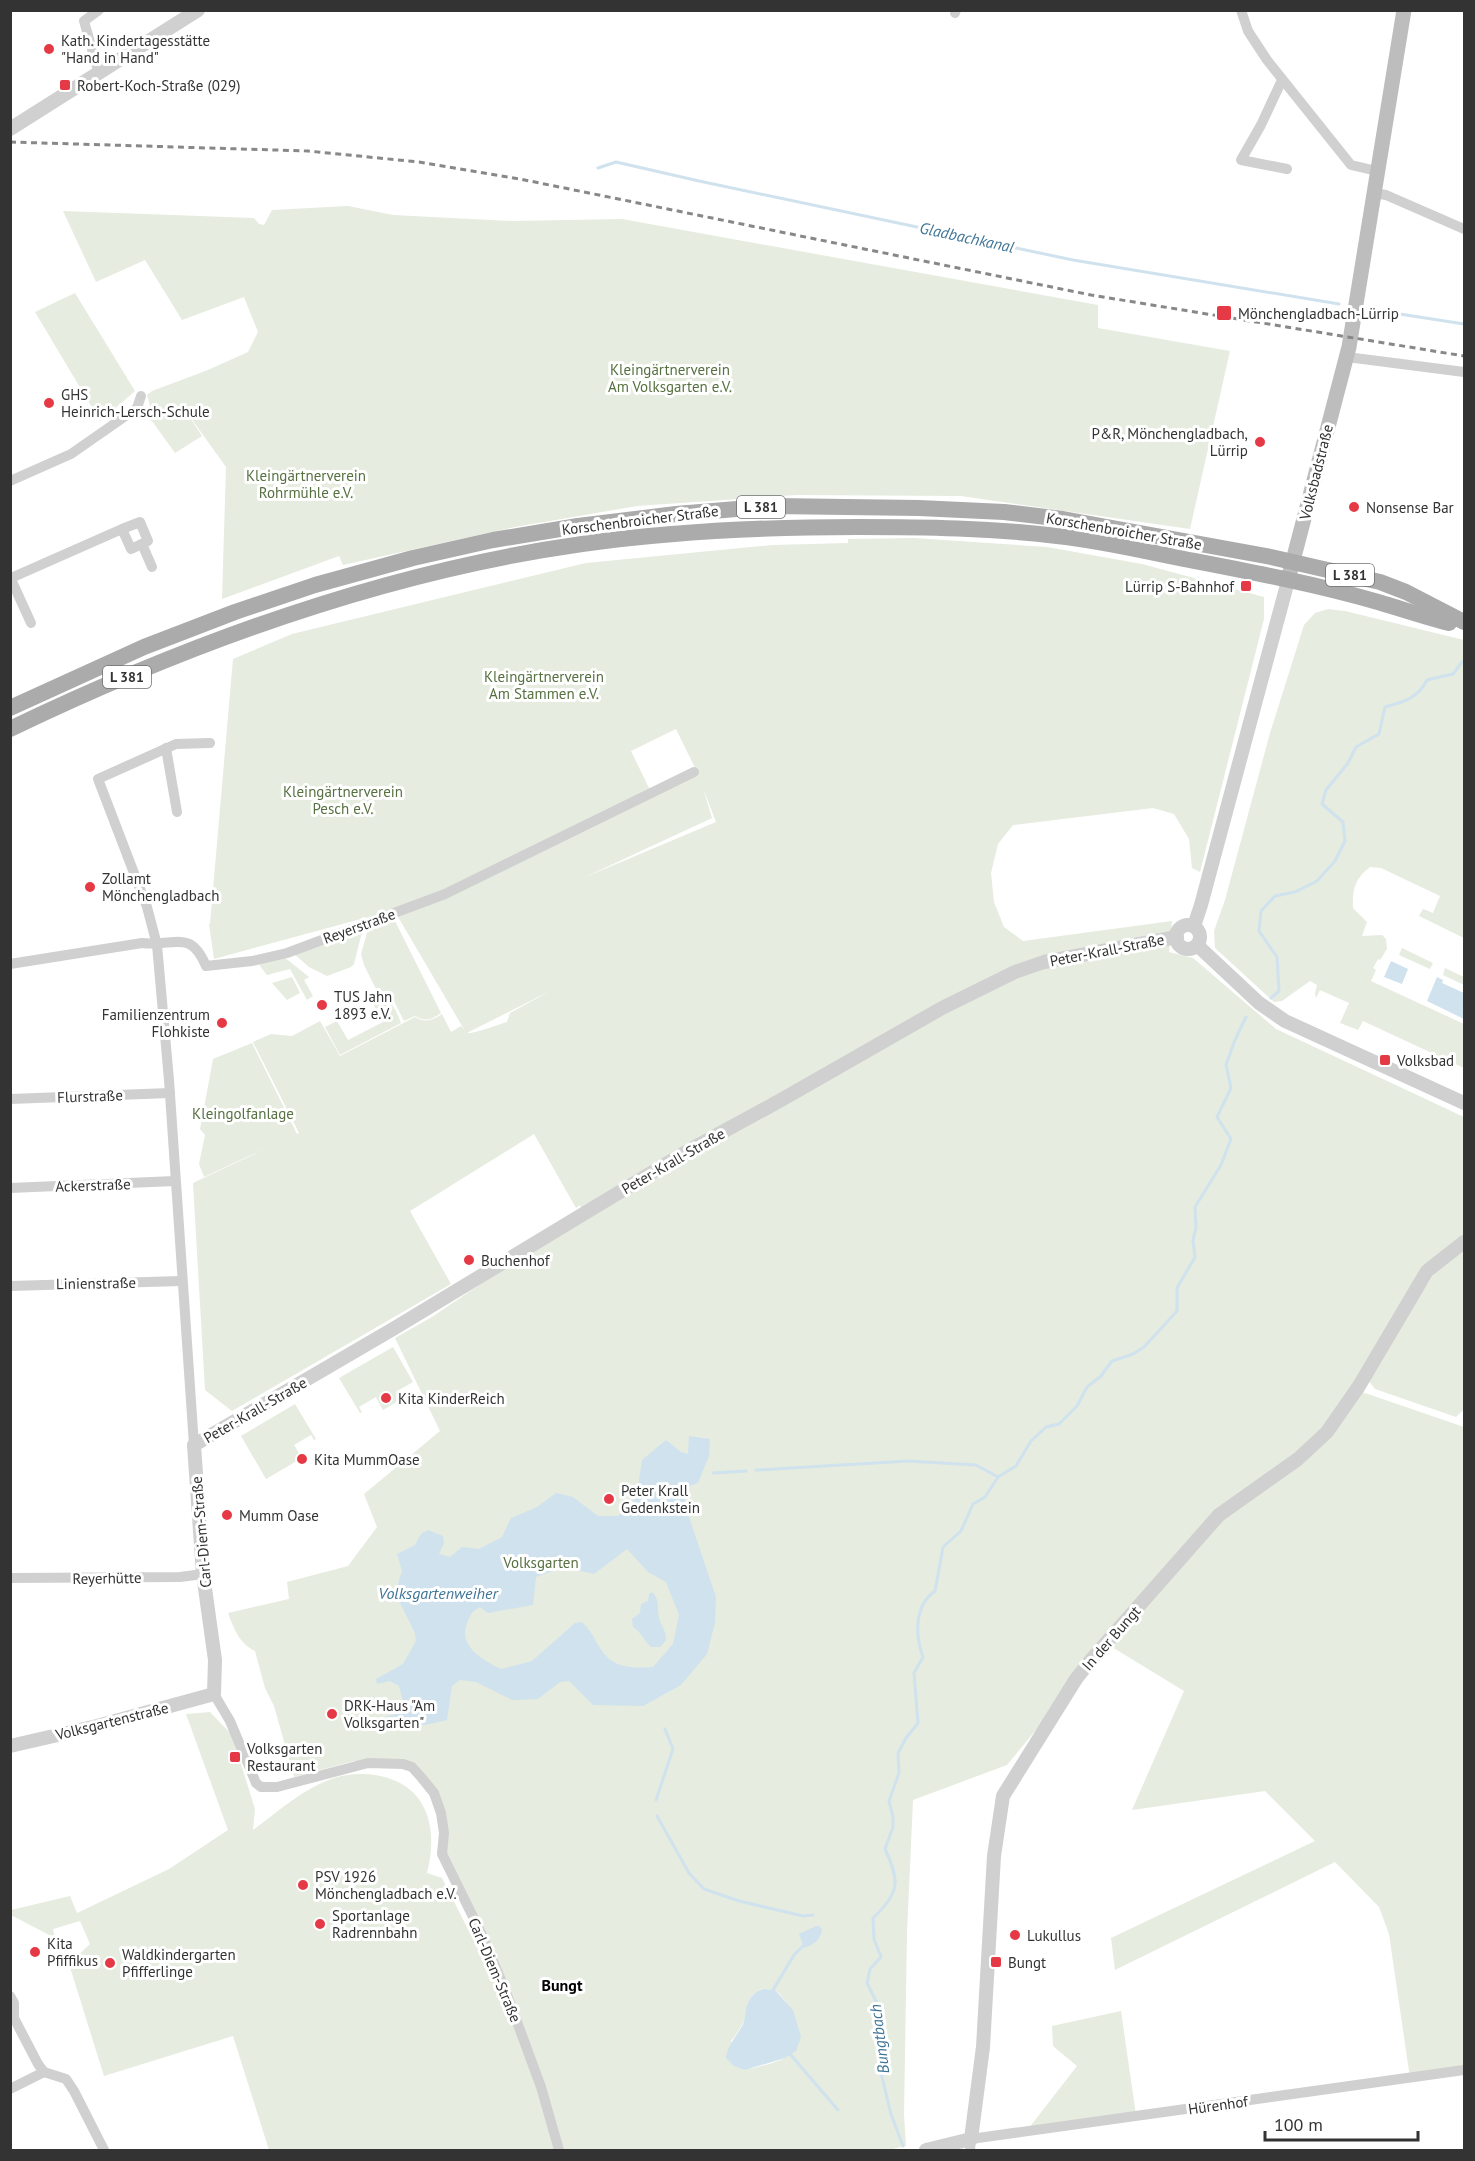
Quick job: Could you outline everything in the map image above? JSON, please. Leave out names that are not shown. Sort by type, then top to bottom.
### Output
[{"type":"main road","name":"Volksbadstraße","points":[[1288,581],[1347,357],[1404,10]]},
{"type":"main road","name":"Korschenbroicher Straße","points":[[10,708],[144,647],[235,612],[315,585],[413,558],[493,540],[578,526],[665,515],[773,506],[919,508],[1004,512],[1063,519],[1293,562],[1380,582],[1406,592],[1464,624]]},
{"type":"main road","name":"Korschenbroicher Straße","points":[[10,729],[63,703],[245,629],[321,604],[387,585],[485,562],[580,544],[668,534],[778,527],[920,527],[1003,530],[1072,538],[1288,581],[1378,602],[1449,623],[1464,624]]},
{"type":"street","points":[[99,10],[84,21],[99,74]]},
{"type":"street","points":[[10,129],[198,10]]},
{"type":"street","points":[[1241,10],[1248,31],[1282,80],[1351,165],[1377,171]]},
{"type":"street","points":[[1282,80],[1261,125],[1241,160],[1287,169]]},
{"type":"street","points":[[1374,193],[1386,195],[1464,230]]},
{"type":"street","points":[[1347,357],[1464,372]]},
{"type":"street","points":[[10,481],[71,454],[137,408],[141,396]]},
{"type":"street","points":[[31,623],[11,577],[122,529],[140,522],[148,542],[130,549],[122,529]]},
{"type":"street","points":[[142,544],[152,567]]},
{"type":"street","name":"Volksbadstraße","points":[[1194,926],[1288,581]]},
{"type":"street","name":"Carl-Diem-Straße","points":[[210,743],[176,744],[98,779],[147,907],[157,945],[170,1092],[202,1574],[215,1660],[214,1694],[230,1721],[256,1783],[261,1787],[277,1787],[368,1763],[393,1763],[412,1767],[434,1793],[444,1833],[442,1854],[482,1935],[506,1992],[541,2087],[559,2151]]},
{"type":"street","points":[[166,748],[177,812]]},
{"type":"street","name":"Reyerstraße","points":[[10,964],[142,944],[157,945],[180,941],[193,944],[206,966],[252,961],[287,953],[445,894],[694,772]]},
{"type":"street","points":[[1194,926],[1200,935],[1197,945],[1188,949],[1184,948],[1179,944],[1178,931],[1182,927],[1194,926]]},
{"type":"street","name":"Peter-Krall-Straße","points":[[194,1445],[393,1329],[686,1152],[942,1008],[1014,972],[1044,962],[1177,937]]},
{"type":"street","points":[[1197,945],[1259,1003],[1285,1021],[1464,1103]]},
{"type":"street","name":"Flurstraße","points":[[10,1099],[170,1092]]},
{"type":"street","name":"Ackerstraße","points":[[10,1188],[175,1182]]},
{"type":"street","name":"In der Bungt","points":[[970,2145],[983,2047],[994,1856],[1003,1796],[1070,1688],[1091,1660],[1220,1515],[1298,1459],[1327,1432],[1359,1386],[1428,1271],[1464,1242]]},
{"type":"street","name":"Linienstraße","points":[[10,1286],[182,1281]]},
{"type":"street","name":"Reyerhütte","points":[[10,1578],[180,1577],[202,1574]]},
{"type":"street","name":"Volksgartenstraße","points":[[10,1746],[97,1726],[214,1694]]},
{"type":"street","points":[[10,1996],[14,2003],[14,2018],[44,2072],[66,2079],[104,2151]]},
{"type":"street","name":"Hürenhof","points":[[970,2145],[1464,2070]]},
{"type":"street","points":[[10,2090],[44,2072]]},
{"type":"street","points":[[926,2151],[970,2145]]},
{"type":"green space","points":[[348,206],[393,215],[511,221],[622,219],[1098,305],[1098,328],[1230,351],[1190,529],[961,496],[796,495],[637,506],[515,527],[343,565],[339,556],[222,599],[226,467],[183,407],[202,436],[175,453],[149,420],[152,413],[147,395],[248,352],[258,332],[244,297],[182,320],[145,260],[96,282],[63,211],[254,218],[259,224],[264,225],[272,210]]},
{"type":"green space","points":[[75,293],[135,391],[100,421],[35,312]]},
{"type":"green space","points":[[914,538],[1047,547],[1142,564],[1264,597],[1264,619],[1200,872],[1192,868],[1189,839],[1174,814],[1153,808],[1013,825],[998,844],[991,873],[994,902],[1004,927],[1023,941],[1172,921],[1169,952],[1193,958],[1276,1029],[1464,1117],[1464,1234],[1422,1266],[1375,1357],[1362,1392],[1464,1427],[1464,2070],[1410,2078],[1389,1934],[1379,1907],[1335,1862],[1115,1970],[1111,1938],[1315,1841],[1265,1791],[1132,1810],[1184,1691],[1107,1644],[1007,1765],[913,1800],[907,1933],[904,2115],[906,2146],[888,2150],[269,2150],[233,2036],[104,2076],[69,1964],[90,1944],[80,1921],[53,1929],[55,1938],[11,1915],[11,1910],[70,1896],[77,1913],[169,1869],[228,1830],[186,1714],[210,1712],[232,1735],[255,1809],[253,1830],[302,1794],[334,1778],[360,1774],[373,1775],[386,1777],[409,1789],[425,1810],[430,1825],[431,1850],[427,1873],[442,1878],[479,1951],[489,1953],[442,1854],[441,1813],[413,1767],[354,1761],[294,1777],[274,1706],[265,1688],[255,1651],[241,1640],[228,1613],[289,1599],[287,1582],[348,1566],[377,1527],[364,1494],[440,1431],[395,1338],[432,1317],[584,1214],[580,1205],[576,1208],[534,1134],[410,1211],[451,1284],[232,1411],[205,1390],[193,1183],[288,1138],[204,1177],[199,1164],[205,1135],[200,1129],[213,1059],[252,1043],[297,1134],[299,1133],[253,1042],[271,1034],[292,1036],[320,1021],[340,1056],[415,1017],[428,1020],[442,1014],[451,1032],[461,1026],[465,1031],[394,910],[214,959],[209,924],[233,659],[292,634],[586,563],[773,545],[848,543],[848,539]],"holes":[[[676,729],[698,774],[649,788],[631,751]],[[703,788],[716,822],[583,878],[712,818]],[[552,990],[510,1013],[507,1022],[467,1033]],[[775,1990],[783,1998],[794,2016],[799,2037],[797,2046],[784,2058],[745,2070],[731,2041],[743,2023],[752,1997],[758,1991]]]},
{"type":"green space","points":[[1328,609],[1345,611],[1464,640],[1464,938],[1419,916],[1423,909],[1433,913],[1440,896],[1381,868],[1370,867],[1361,876],[1354,890],[1353,908],[1367,922],[1362,936],[1382,935],[1386,939],[1387,949],[1373,968],[1376,970],[1371,981],[1464,1024],[1464,1068],[1363,1021],[1358,1030],[1340,1023],[1349,1003],[1320,990],[1316,998],[1317,985],[1310,981],[1282,1001],[1274,1002],[1215,948],[1214,931],[1225,900],[1270,733],[1304,625],[1315,613]]},
{"type":"green space","points":[[393,917],[441,1013],[431,1019],[425,1020],[415,1016],[404,1021],[394,1001],[377,991],[364,965],[361,954],[369,926]]},
{"type":"green space","points":[[363,928],[354,964],[327,976],[309,967],[293,953]]},
{"type":"green space","points":[[1402,948],[1433,963],[1430,969],[1399,955]]},
{"type":"green space","points":[[284,957],[309,977],[304,980],[313,996],[307,1000],[290,969],[267,975],[260,966],[260,963]]},
{"type":"green space","points":[[1445,968],[1464,977],[1464,985],[1443,975]]},
{"type":"green space","points":[[292,977],[300,993],[287,1000],[272,983]]},
{"type":"green space","points":[[378,998],[391,1003],[401,1023],[340,1055],[325,1027],[337,1021],[348,1040],[383,1022],[371,1000]]},
{"type":"green space","points":[[1464,1251],[1464,1409],[1456,1417],[1375,1389],[1368,1380],[1433,1275]]},
{"type":"green space","points":[[393,1347],[413,1382],[399,1390],[403,1398],[383,1410],[376,1397],[359,1407],[362,1412],[360,1413],[339,1378]]},
{"type":"green space","points":[[295,1404],[316,1439],[314,1440],[311,1435],[294,1445],[302,1458],[266,1479],[241,1436]]},
{"type":"green space","points":[[1121,2011],[1136,2115],[1029,2128],[1077,2066],[1053,2046],[1052,2026]]},
{"type":"water","points":[[1391,961],[1408,969],[1402,984],[1384,977]]},
{"type":"water","points":[[1437,977],[1443,980],[1442,983],[1464,993],[1464,1019],[1427,1001]]},
{"type":"water","name":"Volksgartenweiher","points":[[689,1436],[710,1439],[709,1456],[698,1483],[689,1486],[684,1502],[716,1597],[715,1623],[707,1654],[681,1685],[643,1706],[593,1705],[569,1681],[560,1682],[538,1699],[512,1700],[476,1682],[460,1680],[452,1686],[447,1720],[425,1725],[400,1721],[390,1724],[386,1722],[385,1717],[396,1714],[403,1701],[399,1686],[390,1681],[377,1684],[376,1679],[403,1664],[416,1641],[415,1633],[395,1593],[402,1571],[397,1554],[415,1545],[421,1534],[428,1530],[443,1536],[444,1543],[439,1554],[450,1557],[462,1547],[479,1549],[502,1537],[511,1518],[537,1507],[556,1493],[573,1497],[598,1516],[618,1516],[632,1505],[637,1494],[642,1460],[666,1440],[681,1452],[688,1454]],"holes":[[[627,1549],[648,1572],[666,1582],[679,1615],[673,1644],[653,1667],[629,1667],[612,1661],[582,1622],[575,1623],[532,1661],[501,1669],[473,1651],[465,1637],[465,1630],[474,1611],[480,1607],[488,1613],[533,1605],[536,1577],[564,1567],[594,1574]]]},
{"type":"water","points":[[652,1592],[657,1602],[666,1637],[660,1647],[651,1647],[633,1627],[632,1619],[640,1613],[641,1604],[648,1601],[649,1594]]},
{"type":"water","points":[[816,1926],[822,1929],[819,1939],[804,1948],[799,1934]]},
{"type":"water","points":[[764,1989],[775,1990],[793,2010],[801,2037],[796,2051],[785,2058],[745,2070],[734,2066],[726,2058],[727,2053],[743,2024],[750,1999],[755,1993]]},
{"type":"waterway","name":"Gladbachkanal","points":[[598,168],[616,162],[1073,260],[1339,304]]},
{"type":"waterway","name":"Gladbachkanal","points":[[1374,310],[1464,324]]},
{"type":"waterway","name":"Bungtbach","points":[[1271,998],[1279,991],[1277,957],[1259,931],[1261,911],[1275,896],[1295,892],[1317,881],[1335,861],[1345,841],[1343,822],[1322,804],[1326,790],[1348,763],[1356,747],[1379,734],[1385,707],[1415,695],[1427,680],[1453,674],[1464,662]]},
{"type":"waterway","name":"Bungtbach","points":[[903,2146],[891,2114],[880,2069],[878,2005],[867,1983],[870,1969],[881,1957],[874,1939],[873,1918],[893,1894],[895,1886],[893,1870],[885,1849],[893,1827],[889,1801],[899,1773],[898,1753],[918,1723],[914,1673],[923,1657],[918,1630],[920,1613],[928,1597],[935,1591],[943,1547],[961,1531],[973,1504],[985,1497],[998,1477],[1016,1466],[1031,1441],[1046,1427],[1059,1424],[1077,1406],[1087,1387],[1101,1376],[1112,1361],[1133,1354],[1144,1347],[1177,1311],[1177,1288],[1195,1257],[1193,1240],[1196,1228],[1195,1207],[1221,1165],[1231,1139],[1217,1117],[1231,1088],[1226,1065],[1246,1017]]},
{"type":"waterway","points":[[756,1470],[908,1461],[976,1465],[998,1477]]},
{"type":"waterway","points":[[713,1473],[746,1471]]},
{"type":"waterway","points":[[656,1800],[673,1749],[665,1729]]},
{"type":"waterway","points":[[657,1816],[689,1873],[704,1889],[739,1901],[803,1916],[813,1915]]},
{"type":"waterway","points":[[773,1990],[794,1955],[803,1946]]},
{"type":"waterway","points":[[790,2054],[838,2110]]},
{"type":"railway","points":[[10,142],[308,151],[419,162],[520,179],[1091,295],[1464,356]]},
{"type":"place","name":"Kath. Kindertagesstätte \"Hand in Hand\"","points":[[49,49]]},
{"type":"place","name":"Robert-Koch-Straße (029)","points":[[65,85]]},
{"type":"place","name":"Mönchengladbach-Lürrip","points":[[1224,313]]},
{"type":"place","name":"GHS Heinrich-Lersch-Schule","points":[[49,403]]},
{"type":"place","name":"P&R, Mönchengladbach, Lürrip","points":[[1260,442]]},
{"type":"place","name":"Nonsense Bar","points":[[1354,507]]},
{"type":"place","name":"Lürrip S-Bahnhof","points":[[1246,586]]},
{"type":"place","name":"Zollamt Mönchengladbach","points":[[90,887]]},
{"type":"place","name":"TUS Jahn 1893 e.V.","points":[[322,1005]]},
{"type":"place","name":"Familienzentrum Flohkiste","points":[[222,1023]]},
{"type":"place","name":"Volksbad","points":[[1385,1060]]},
{"type":"place","name":"Buchenhof","points":[[469,1260]]},
{"type":"place","name":"Kita KinderReich","points":[[386,1398]]},
{"type":"place","name":"Kita MummOase","points":[[302,1459]]},
{"type":"place","name":"Peter Krall Gedenkstein","points":[[609,1499]]},
{"type":"place","name":"Mumm Oase","points":[[227,1515]]},
{"type":"place","name":"DRK-Haus \"Am Volksgarten\"","points":[[332,1714]]},
{"type":"place","name":"Volksgarten Restaurant","points":[[235,1757]]},
{"type":"place","name":"PSV 1926 Mönchengladbach e.V.","points":[[303,1885]]},
{"type":"place","name":"Sportanlage Radrennbahn","points":[[320,1924]]},
{"type":"place","name":"Lukullus","points":[[1015,1935]]},
{"type":"place","name":"Kita Pfiffikus","points":[[35,1952]]},
{"type":"place","name":"Bungt","points":[[996,1962]]},
{"type":"place","name":"Waldkindergarten Pfifferlinge","points":[[110,1963]]},
{"type":"district","name":"Bungt","points":[[562,1985]]},
{"type":"park label","name":"Kleingärtnerverein Am Volksgarten e.V.","points":[[670,378]]},
{"type":"park label","name":"Kleingärtnerverein Rohrmühle e.V.","points":[[306,484]]},
{"type":"park label","name":"Kleingärtnerverein Am Stammen e.V.","points":[[544,684]]},
{"type":"park label","name":"Kleingärtnerverein Pesch e.V.","points":[[343,800]]},
{"type":"park label","name":"Kleingolfanlage","points":[[243,1113]]},
{"type":"park label","name":"Volksgarten","points":[[541,1562]]}]
